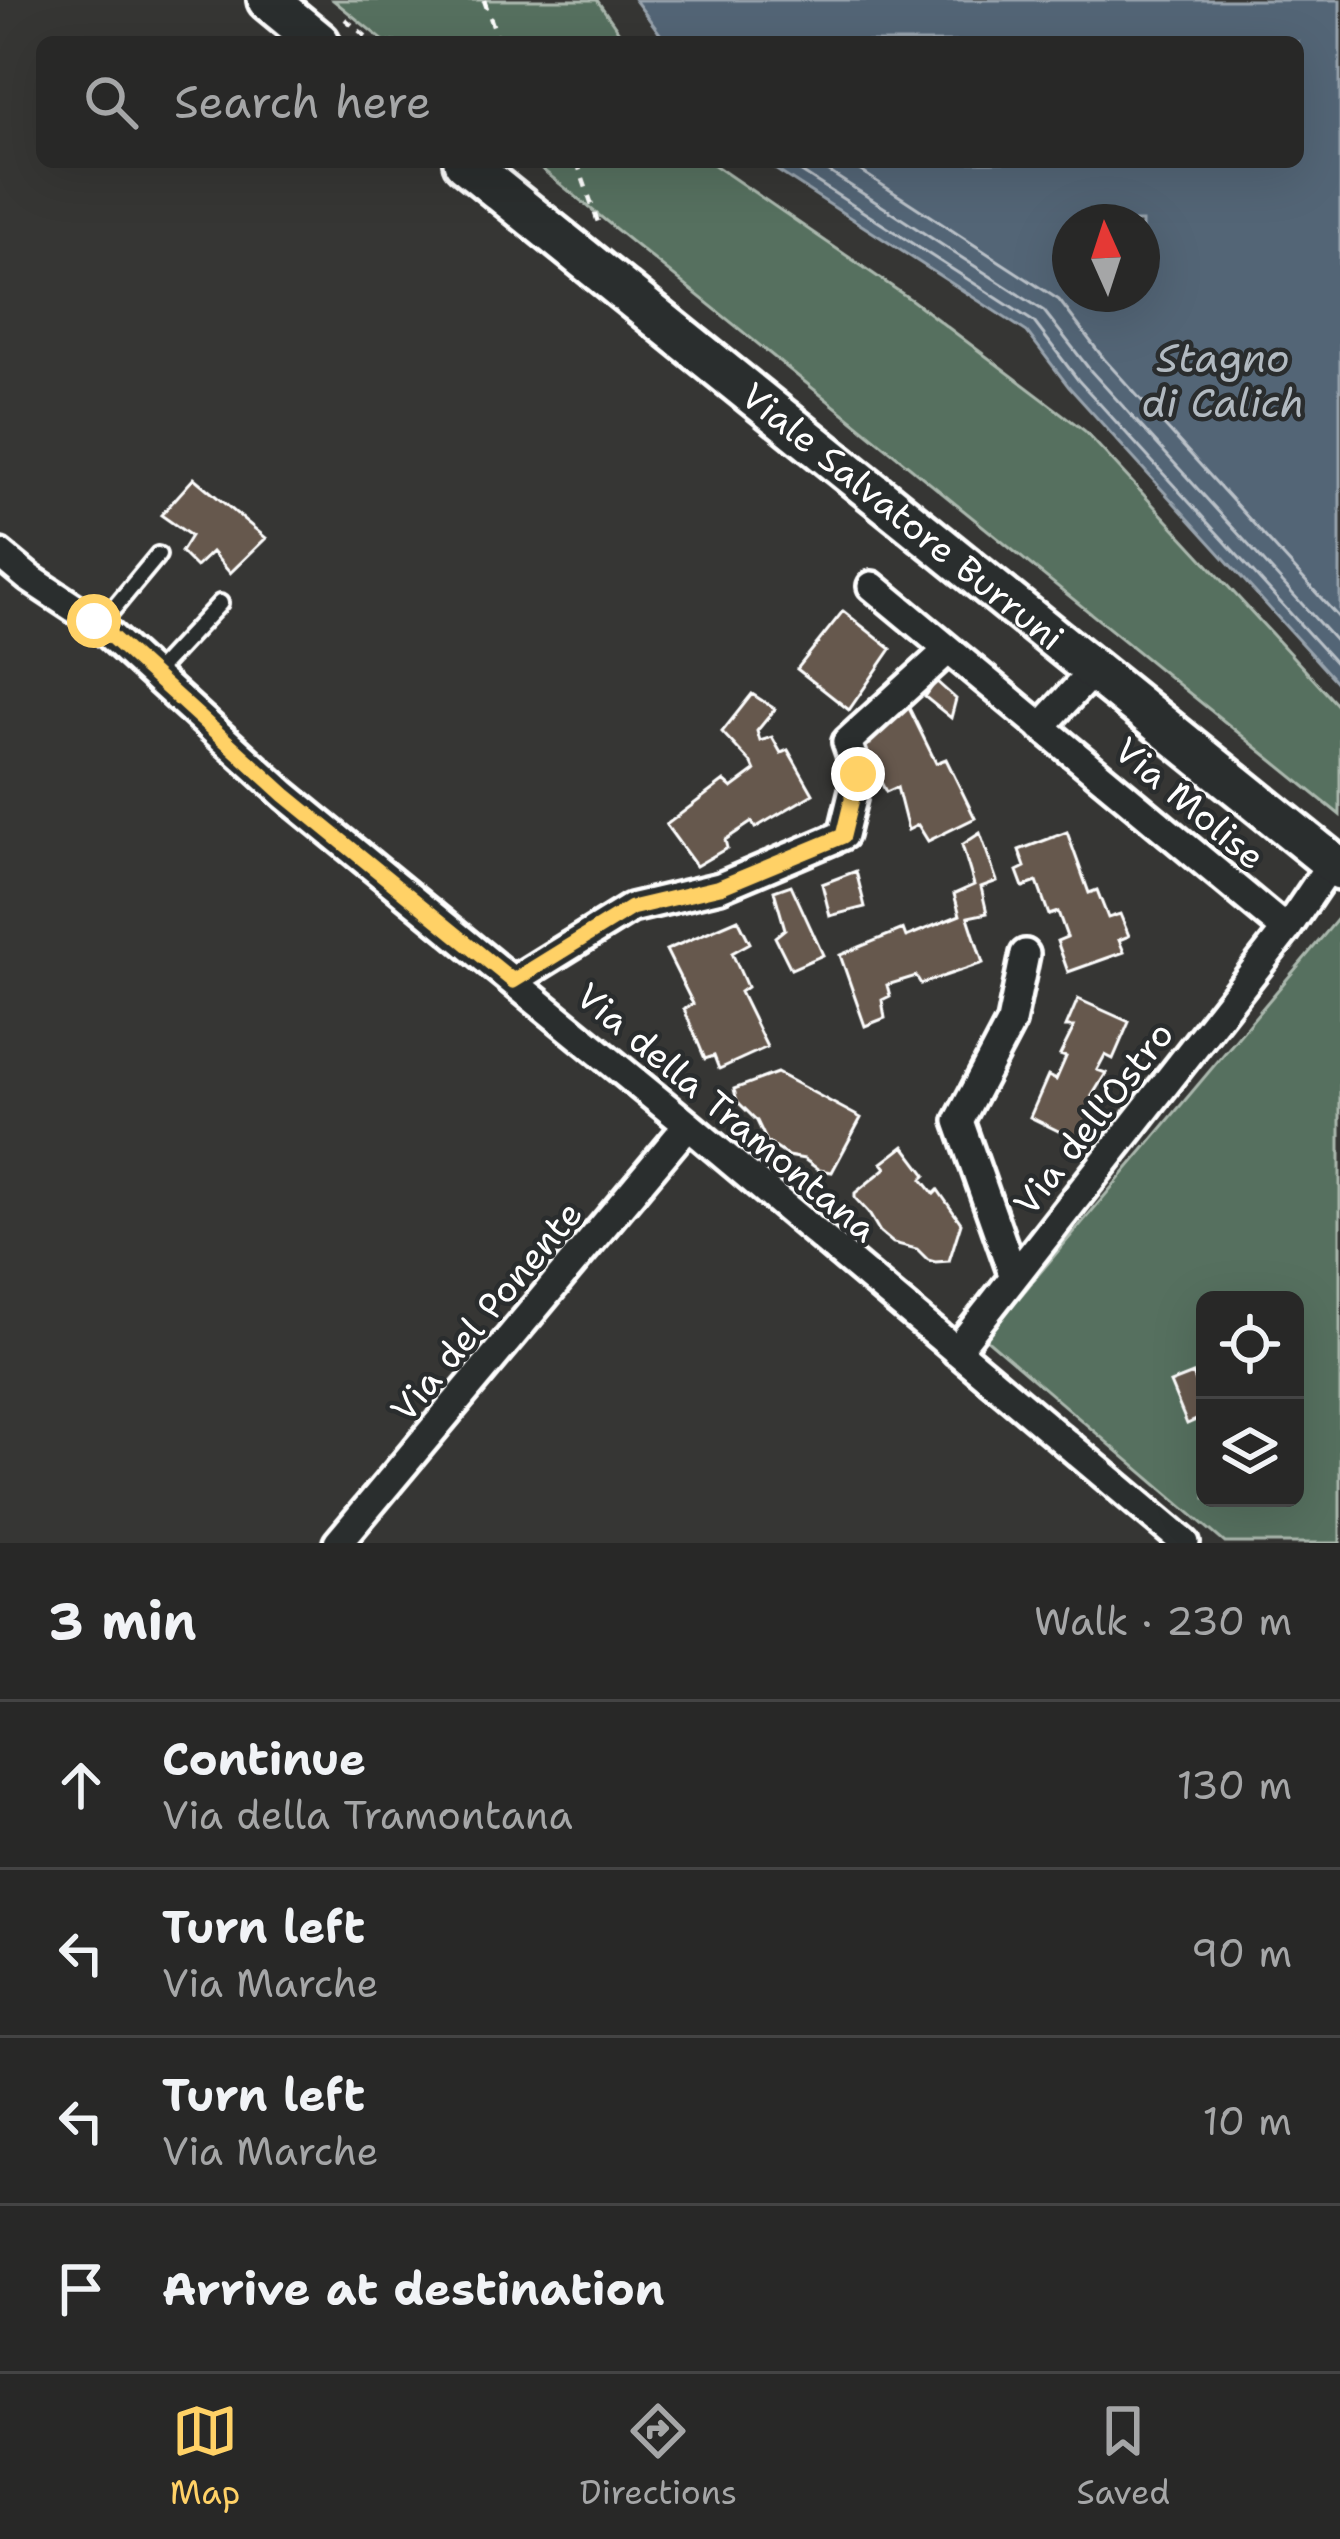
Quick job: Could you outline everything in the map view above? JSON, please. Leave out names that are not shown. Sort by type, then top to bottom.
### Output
[{"type":"main road","points":[[268,0],[312,36]]},
{"type":"main road","name":"Viale Salvatore Burruni","points":[[471,168],[1336,866]]},
{"type":"street","name":"Via della Tramontana","points":[[6,570],[99,626],[285,795],[688,1125],[1185,1543]]},
{"type":"street","name":"Via Molise","points":[[872,586],[1286,930]]},
{"type":"street","points":[[513,981],[631,908],[720,887],[843,836],[858,774],[847,742],[948,650]]},
{"type":"street","points":[[1041,727],[1094,671]]},
{"type":"street","points":[[1286,930],[1336,866]]},
{"type":"street","name":"Via dell'Ostro","points":[[956,1351],[1286,930]]},
{"type":"street","points":[[1014,1277],[959,1121],[1011,1022],[1025,954]]},
{"type":"street","name":"Via del Ponente","points":[[338,1543],[688,1125]]},
{"type":"lane","points":[[99,626],[158,555]]},
{"type":"lane","points":[[153,674],[220,603]]},
{"type":"path","points":[[484,0],[497,36]]},
{"type":"path","points":[[580,168],[601,228]]},
{"type":"green space","points":[[333,0],[597,0],[622,36],[378,36]]},
{"type":"green space","points":[[540,168],[719,168],[913,301],[1085,431],[1340,708],[1340,815]]},
{"type":"green space","points":[[1340,916],[1340,1543],[1225,1543],[985,1338]]},
{"type":"water","name":"Stagno di Calich","points":[[635,0],[1340,0],[1340,686],[1069,387],[1027,332],[773,168],[1304,168],[1304,36],[662,36]]},
{"type":"building","points":[[194,478],[266,538],[230,573],[212,552],[196,567],[181,552],[191,536],[161,515]]},
{"type":"building","points":[[843,611],[891,649],[849,710],[797,669]]},
{"type":"building","points":[[936,681],[956,699],[951,718],[925,697]]},
{"type":"building","points":[[752,694],[775,709],[757,731],[760,741],[772,737],[781,753],[788,750],[813,794],[755,828],[752,822],[725,840],[727,848],[696,866],[666,825],[724,781],[732,788],[755,771],[722,732]]},
{"type":"building","points":[[908,706],[936,763],[946,759],[975,818],[928,841],[918,825],[908,830],[897,787],[886,792],[863,747],[870,744],[866,726]]},
{"type":"building","points":[[1067,832],[1089,893],[1097,890],[1108,918],[1120,914],[1129,936],[1119,940],[1124,952],[1068,972],[1057,941],[1067,937],[1058,912],[1049,915],[1037,882],[1023,887],[1017,871],[1025,867],[1019,850]]},
{"type":"building","points":[[980,833],[997,881],[981,887],[987,913],[968,917],[983,963],[921,984],[916,976],[887,985],[890,996],[882,1000],[885,1018],[865,1026],[840,955],[903,929],[906,937],[960,915],[954,894],[974,885],[962,845]]},
{"type":"building","points":[[856,871],[865,907],[830,916],[822,884]]},
{"type":"building","points":[[791,885],[823,955],[791,969],[775,937],[785,929],[774,891]]},
{"type":"building","points":[[738,919],[750,943],[732,953],[747,987],[740,992],[767,1047],[719,1069],[714,1056],[705,1059],[684,1009],[693,1004],[666,950]]},
{"type":"building","points":[[1078,999],[1129,1022],[1113,1059],[1105,1055],[1097,1070],[1106,1073],[1092,1096],[1104,1102],[1079,1141],[1030,1117],[1048,1076],[1056,1080],[1066,1057],[1060,1055],[1074,1027],[1066,1027]]},
{"type":"building","points":[[777,1073],[861,1118],[832,1172],[788,1156],[767,1142],[757,1121],[737,1101],[734,1089]]},
{"type":"building","points":[[904,1146],[926,1175],[922,1179],[934,1194],[938,1190],[961,1223],[949,1261],[928,1260],[917,1249],[893,1243],[855,1198],[886,1168],[882,1163]]},
{"type":"building","points":[[1193,1374],[1196,1420],[1187,1424],[1170,1383]]},
{"type":"route","points":[[94,621],[285,795],[513,981],[631,908],[720,887],[843,836],[858,774]]}]
